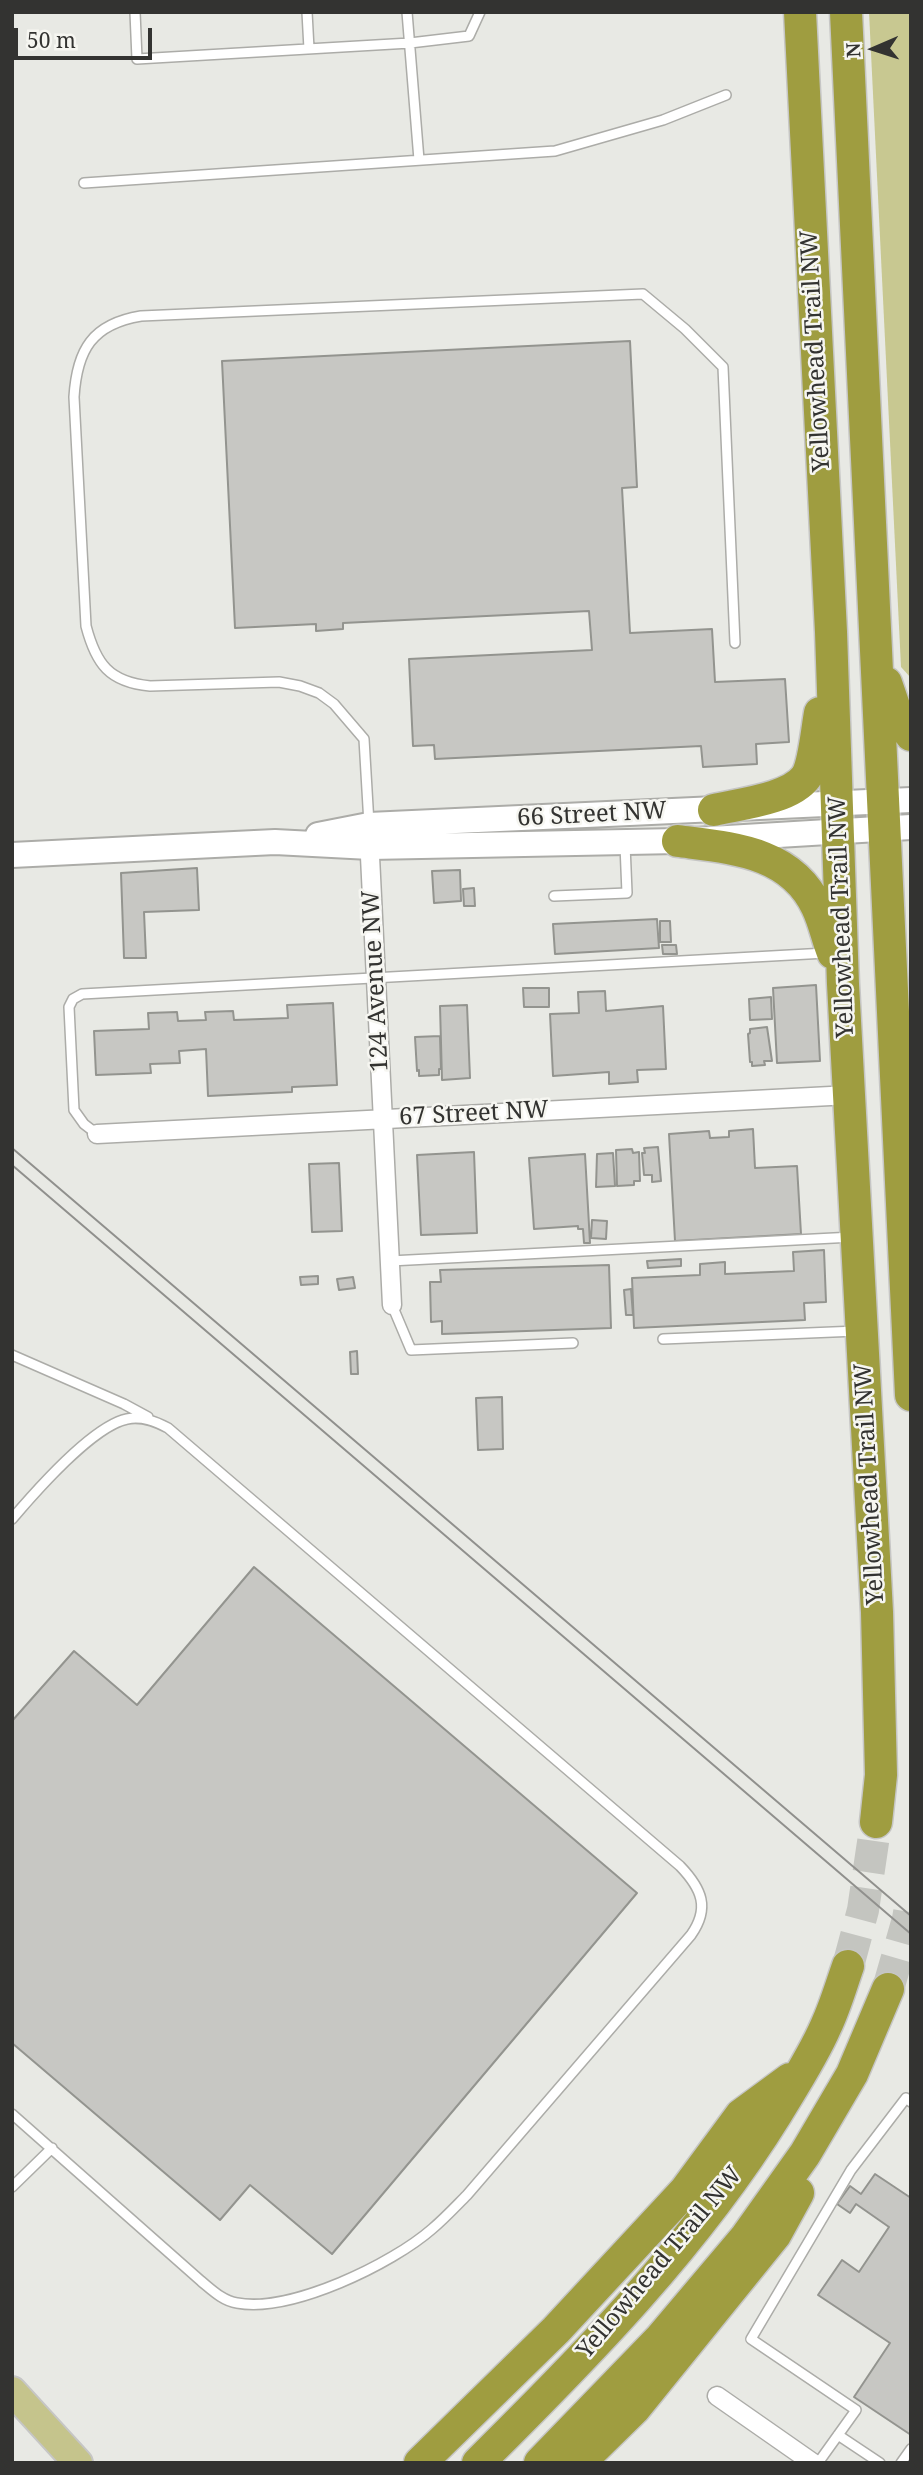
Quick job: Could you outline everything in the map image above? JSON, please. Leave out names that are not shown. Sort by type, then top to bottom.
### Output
[{"type":"highway","name":"Yellowhead Trail NW","points":[[800,12],[831,632],[838,817],[837,953],[843,984],[850,1095],[880,1695],[881,1775],[876,1822]]},
{"type":"highway","name":"Yellowhead Trail NW","points":[[846,12],[876,651],[897,814],[897,949],[892,986],[904,1096],[911,1395]]},
{"type":"highway","points":[[714,810],[788,792],[806,777],[815,747],[831,632]]},
{"type":"highway","points":[[876,651],[897,715],[911,735]]},
{"type":"highway","name":"Yellowhead Trail NW","points":[[678,841],[746,850],[776,863],[799,881],[817,906],[837,953]]},
{"type":"highway","points":[[897,949],[903,905],[911,889]]},
{"type":"highway","name":"Yellowhead Trail NW","points":[[478,2463],[626,2311],[702,2221],[749,2159],[805,2067],[827,2025],[848,1966]]},
{"type":"highway","name":"Yellowhead Trail NW","points":[[540,2463],[659,2340],[746,2237],[805,2154],[852,2074],[888,1989]]},
{"type":"highway","points":[[420,2463],[556,2330],[685,2191],[741,2115],[805,2067]]},
{"type":"highway","points":[[579,2463],[635,2408],[775,2235],[810,2172],[852,2074]]},
{"type":"main road","name":"66 Street NW","points":[[12,855],[369,836],[714,810],[838,817]]},
{"type":"main road","name":"66 Street NW","points":[[369,836],[678,841],[838,817],[897,814]]},
{"type":"main road","points":[[12,2391],[78,2463]]},
{"type":"street","name":"124 Avenue NW","points":[[369,836],[392,1305]]},
{"type":"street","name":"67 Street NW","points":[[97,1134],[850,1095]]},
{"type":"street","points":[[717,2396],[813,2463]]},
{"type":"lane","points":[[135,12],[137,59],[410,43],[469,36],[480,12]]},
{"type":"lane","points":[[307,12],[309,49]]},
{"type":"lane","points":[[407,12],[419,160]]},
{"type":"lane","points":[[84,183],[555,151],[663,120],[726,95]]},
{"type":"lane","points":[[369,836],[365,739],[334,704],[319,693],[279,682],[150,686],[133,684],[118,679],[96,656],[86,626],[75,388],[78,366],[86,346],[97,333],[110,325],[141,316],[643,294],[723,367],[735,643]]},
{"type":"lane","points":[[554,896],[627,893],[624,842]]},
{"type":"lane","points":[[97,1134],[84,1124],[74,1110],[69,1007],[73,999],[82,994],[837,953]]},
{"type":"lane","points":[[390,1261],[858,1237]]},
{"type":"lane","points":[[392,1305],[411,1350],[573,1343]]},
{"type":"lane","points":[[663,1339],[863,1330]]},
{"type":"lane","points":[[12,1355],[124,1404],[184,1440],[680,1866],[701,1896],[702,1910],[699,1923],[691,1936],[467,2195],[432,2230],[377,2265],[334,2285],[293,2298],[260,2304],[225,2300],[12,2114]]},
{"type":"lane","points":[[12,1519],[38,1488],[103,1432],[124,1419],[141,1417],[156,1422]]},
{"type":"lane","points":[[818,2463],[856,2410],[751,2339],[851,2170],[906,2098],[911,2102]]},
{"type":"lane","points":[[12,2187],[52,2148]]},
{"type":"lane","points":[[838,2435],[880,2463]]},
{"type":"lane","points":[[901,2463],[911,2449]]},
{"type":"green space","points":[[869,12],[911,12],[911,678],[901,667]]},
{"type":"building","points":[[630,341],[637,487],[622,488],[630,633],[712,629],[715,682],[785,679],[789,742],[756,744],[757,764],[703,767],[701,746],[435,759],[434,745],[413,746],[409,659],[592,650],[589,611],[343,623],[343,629],[316,631],[316,624],[235,628],[222,361]]},
{"type":"building","points":[[197,868],[199,910],[144,912],[146,958],[124,958],[121,873]]},
{"type":"building","points":[[460,870],[461,901],[434,903],[432,871]]},
{"type":"building","points":[[474,888],[475,906],[464,906],[463,889]]},
{"type":"building","points":[[657,919],[659,948],[555,954],[553,924]]},
{"type":"building","points":[[660,921],[670,921],[671,942],[660,942]]},
{"type":"building","points":[[662,945],[676,945],[677,954],[663,954]]},
{"type":"building","points":[[816,985],[820,1061],[777,1063],[773,988]]},
{"type":"building","points":[[523,988],[549,988],[549,1007],[524,1007]]},
{"type":"building","points":[[605,991],[606,1011],[663,1006],[666,1069],[637,1070],[638,1082],[609,1084],[609,1072],[553,1076],[550,1014],[579,1013],[578,992]]},
{"type":"building","points":[[771,997],[772,1019],[750,1020],[749,999]]},
{"type":"building","points":[[333,1003],[337,1085],[292,1087],[292,1092],[208,1096],[206,1049],[179,1051],[180,1063],[150,1064],[151,1073],[96,1075],[94,1031],[149,1029],[148,1013],[177,1012],[178,1021],[206,1020],[205,1012],[233,1011],[234,1020],[288,1018],[287,1005]]},
{"type":"building","points":[[467,1005],[470,1078],[442,1080],[440,1006]]},
{"type":"building","points":[[767,1027],[772,1061],[764,1061],[765,1065],[752,1066],[748,1034],[750,1029]]},
{"type":"building","points":[[440,1036],[439,1075],[419,1076],[415,1037]]},
{"type":"building","points":[[753,1129],[755,1168],[797,1166],[801,1234],[675,1241],[669,1134],[709,1131],[710,1138],[729,1137],[729,1131]]},
{"type":"building","points":[[658,1147],[661,1181],[652,1182],[652,1175],[644,1175],[642,1153],[645,1153],[644,1148]]},
{"type":"building","points":[[632,1149],[633,1153],[639,1152],[640,1181],[634,1181],[634,1185],[617,1186],[616,1150]]},
{"type":"building","points":[[474,1152],[477,1233],[421,1235],[417,1155]]},
{"type":"building","points":[[613,1153],[615,1186],[596,1187],[597,1154]]},
{"type":"building","points":[[585,1154],[590,1243],[584,1243],[583,1229],[578,1229],[578,1226],[534,1229],[529,1158]]},
{"type":"building","points":[[339,1163],[342,1231],[312,1232],[309,1164]]},
{"type":"building","points":[[592,1220],[607,1221],[606,1239],[591,1238]]},
{"type":"building","points":[[824,1250],[826,1302],[804,1303],[805,1320],[634,1328],[632,1278],[700,1275],[700,1264],[725,1262],[725,1274],[794,1271],[793,1252]]},
{"type":"building","points":[[681,1259],[681,1266],[648,1268],[647,1261]]},
{"type":"building","points":[[609,1265],[611,1328],[442,1334],[442,1321],[431,1322],[430,1282],[441,1282],[440,1270]]},
{"type":"building","points":[[318,1276],[318,1284],[301,1285],[300,1277]]},
{"type":"building","points":[[353,1277],[355,1288],[339,1290],[337,1279]]},
{"type":"building","points":[[631,1289],[633,1315],[626,1315],[624,1290]]},
{"type":"building","points":[[357,1351],[358,1374],[351,1374],[350,1352]]},
{"type":"building","points":[[502,1397],[503,1449],[478,1450],[476,1398]]},
{"type":"building","points":[[254,1567],[637,1893],[332,2254],[250,2185],[220,2220],[12,2043],[12,1721],[74,1651],[137,1705]]},
{"type":"building","points":[[875,2174],[911,2198],[911,2435],[854,2397],[890,2343],[818,2295],[842,2260],[859,2272],[889,2227],[856,2204],[850,2213],[837,2204],[850,2186],[861,2194]]},
{"type":"tunnel","points":[[848,1966],[863,1910],[876,1822]]},
{"type":"tunnel","points":[[888,1989],[911,1901]]},
{"type":"tram line","points":[[12,1148],[911,1916]]},
{"type":"tram line","points":[[12,1165],[911,1934]]}]
